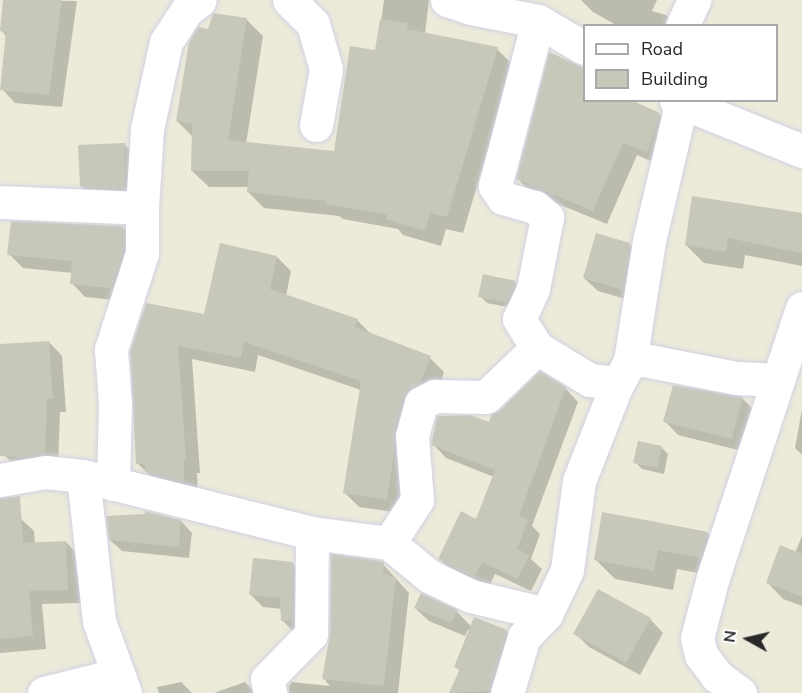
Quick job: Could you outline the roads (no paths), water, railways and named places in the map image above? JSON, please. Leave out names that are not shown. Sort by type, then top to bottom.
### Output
[{"type":"street","points":[[124,693],[99,621],[98,480],[115,404],[111,349],[142,253],[142,208],[147,129],[166,42],[187,10],[200,0]]},
{"type":"street","points":[[289,0],[313,24],[326,69],[316,125]]},
{"type":"street","points":[[447,0],[471,8],[538,21],[583,47]]},
{"type":"street","points":[[683,24],[694,0]]},
{"type":"street","points":[[538,21],[495,186],[503,198],[535,207],[547,217],[533,289],[519,319],[537,348],[590,380],[624,372],[644,360],[736,378],[778,380]]},
{"type":"street","points":[[507,693],[524,638],[546,614],[567,570],[579,481],[624,372],[649,240],[680,102],[802,151]]},
{"type":"street","points":[[0,202],[142,208]]},
{"type":"street","points":[[740,693],[717,676],[700,655],[697,638],[713,577],[802,308]]},
{"type":"street","points":[[389,543],[417,500],[412,436],[422,403],[435,396],[486,397],[537,348]]},
{"type":"street","points":[[0,480],[45,472],[98,480],[312,533],[389,543],[429,576],[471,596],[546,614]]},
{"type":"street","points":[[270,693],[267,679],[311,634],[312,533]]},
{"type":"street","points":[[44,693],[100,679],[107,693]]}]
